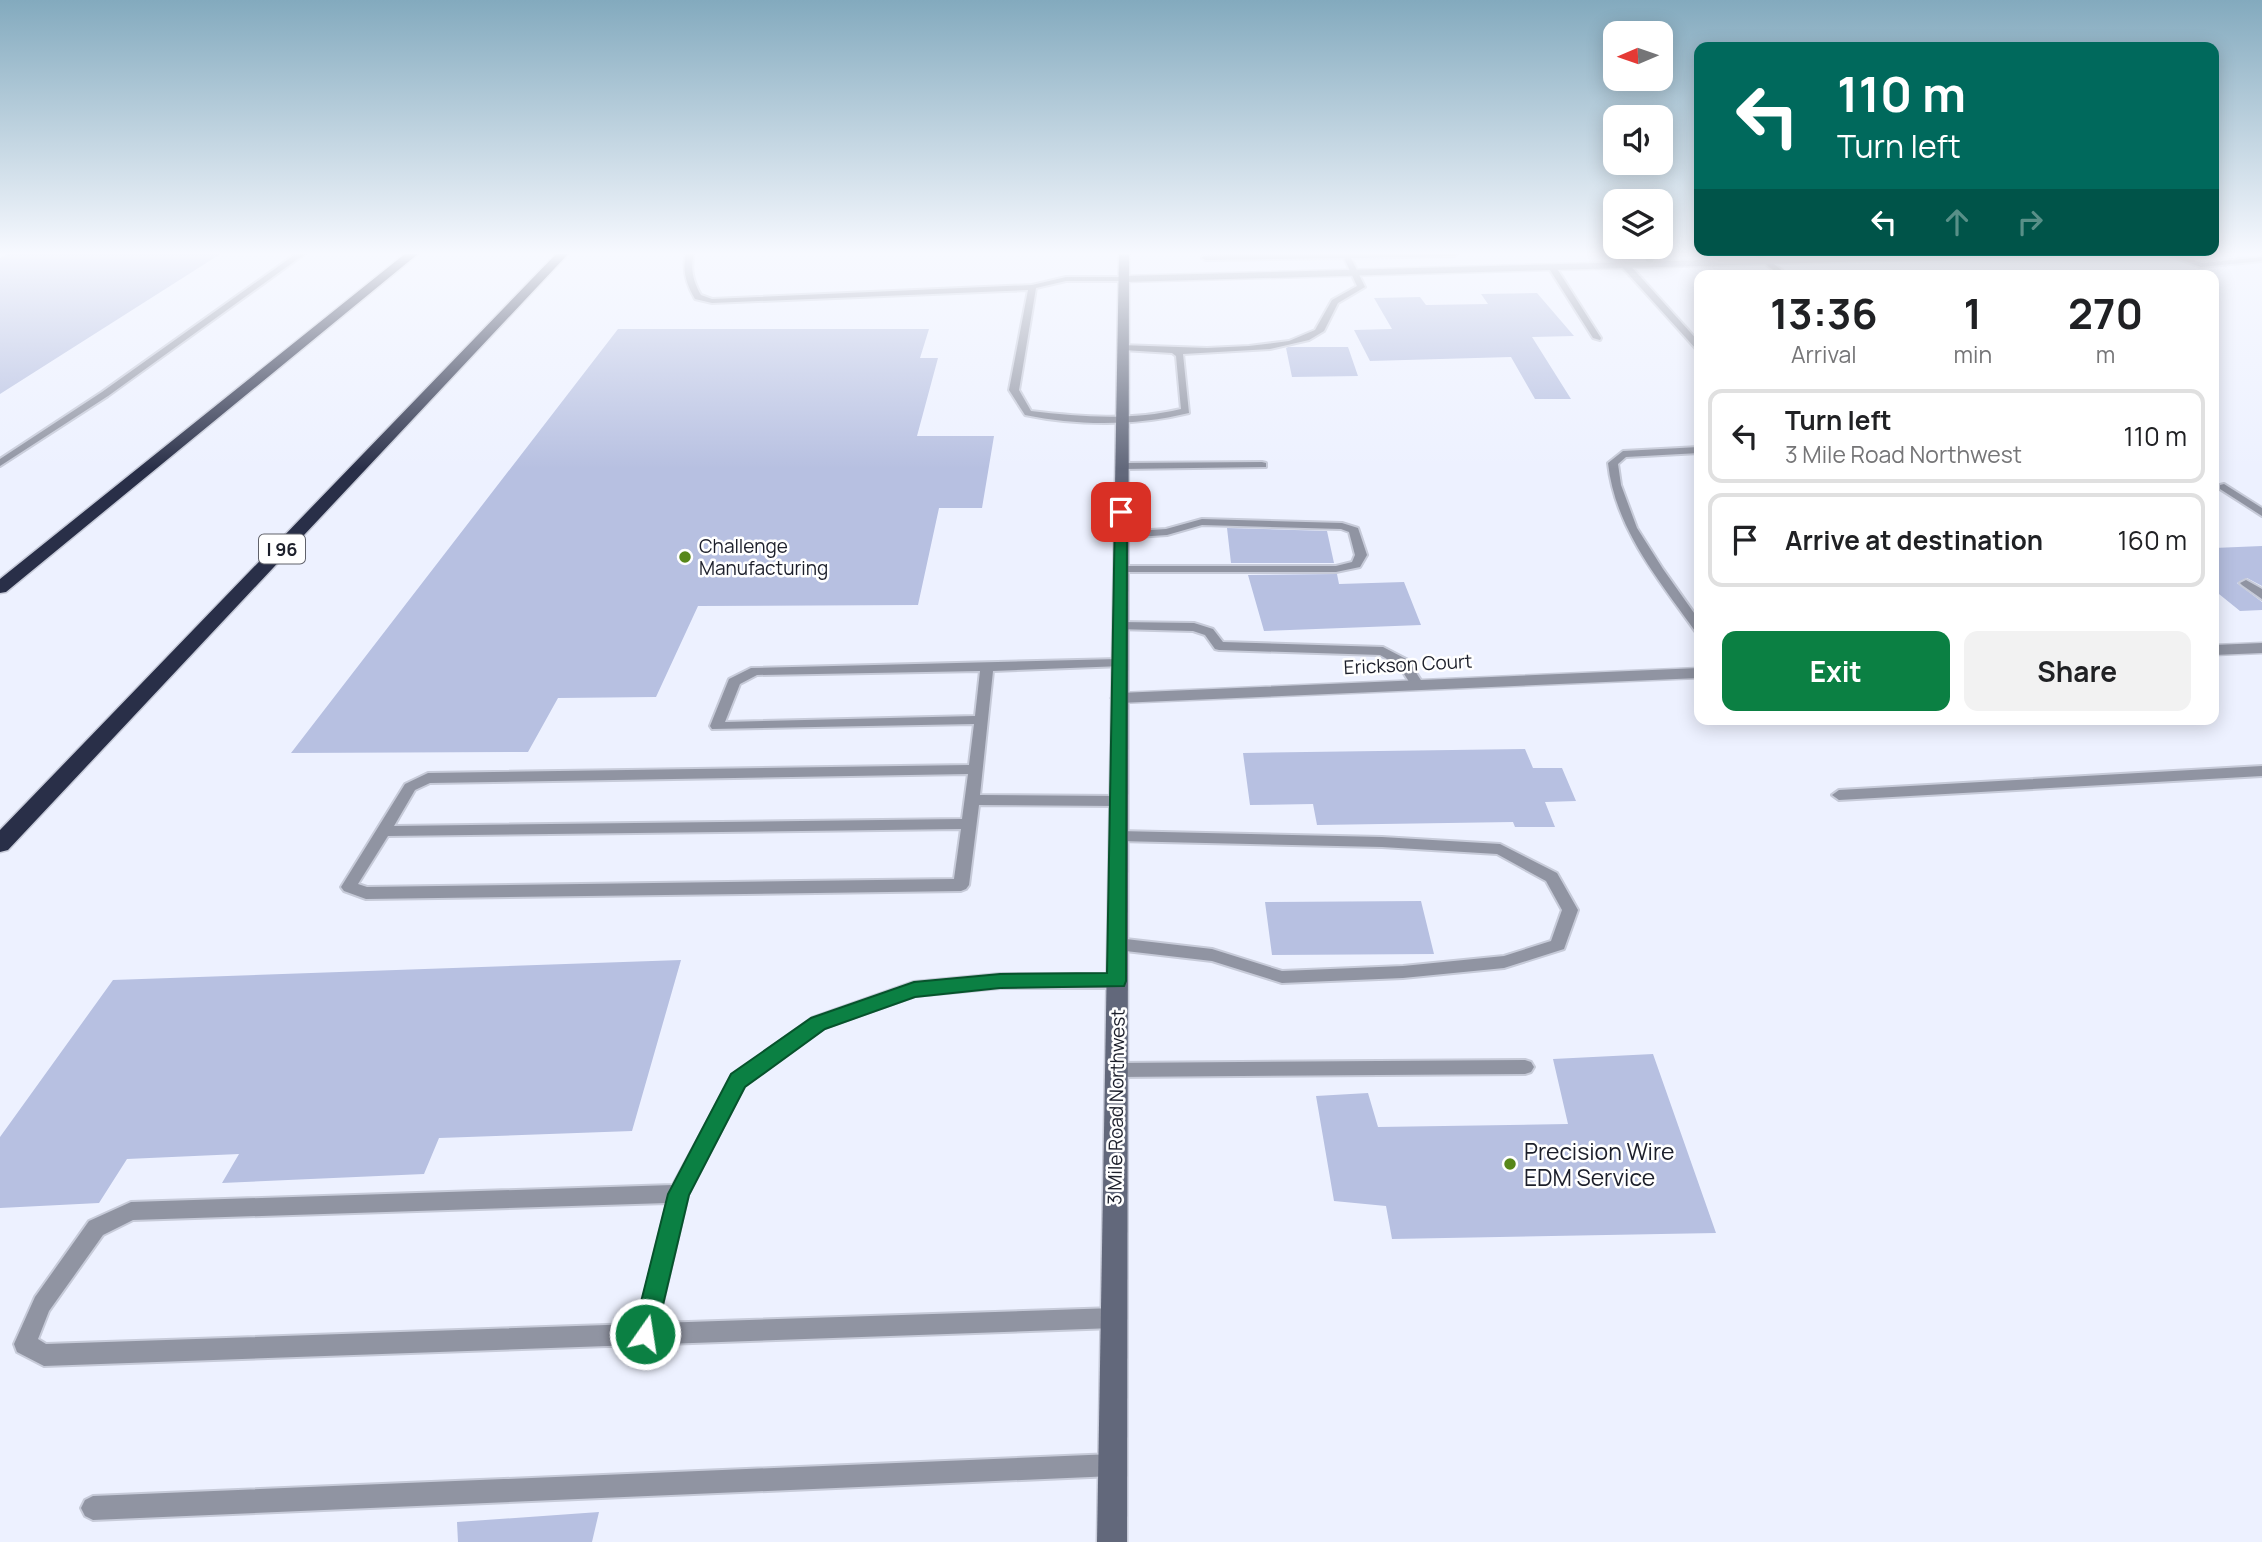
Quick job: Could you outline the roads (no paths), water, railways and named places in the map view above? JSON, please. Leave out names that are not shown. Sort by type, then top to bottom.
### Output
[{"type":"highway","points":[[0,588],[325,325]]},
{"type":"highway","name":"I 96","points":[[0,844],[494,325]]},
{"type":"main road","name":"3 Mile Road Northwest","points":[[1112,1542],[1123,325]]},
{"type":"street","points":[[2219,650],[2262,648]]},
{"type":"street","name":"Erickson Court","points":[[1119,698],[1694,673]]},
{"type":"lane","points":[[0,464],[201,325]]},
{"type":"lane","points":[[1025,325],[1014,390],[1028,413],[1064,418],[1122,419],[1168,416],[1186,411],[1181,355],[1174,351]]},
{"type":"lane","points":[[1123,347],[1229,351],[1275,345],[1316,334],[1324,325]]},
{"type":"lane","points":[[1589,325],[1597,338]]},
{"type":"lane","points":[[1679,325],[1694,341]]},
{"type":"lane","points":[[1694,450],[1623,454],[1613,463],[1613,484],[1649,556],[1694,621]]},
{"type":"lane","points":[[1122,466],[1262,465]]},
{"type":"lane","points":[[2224,487],[2262,513]]},
{"type":"lane","points":[[1120,569],[1336,569],[1356,565],[1361,555],[1354,530],[1342,526],[1202,523],[1167,533],[1121,535]]},
{"type":"lane","points":[[2246,583],[2262,595]]},
{"type":"lane","points":[[1120,626],[1194,627],[1209,632],[1219,646],[1383,651],[1404,663],[1418,685]]},
{"type":"lane","points":[[980,720],[717,726],[734,682],[755,671],[1119,663]]},
{"type":"lane","points":[[975,769],[428,778],[410,787],[349,887],[356,892],[961,885],[972,800],[987,667]]},
{"type":"lane","points":[[1839,795],[2262,771]]},
{"type":"lane","points":[[972,800],[1118,801]]},
{"type":"lane","points":[[382,831],[968,824]]},
{"type":"lane","points":[[1117,944],[1212,955],[1282,977],[1403,972],[1504,962],[1558,944],[1570,909],[1552,877],[1500,849],[1382,842],[1118,836]]},
{"type":"lane","points":[[645,1334],[679,1194],[738,1080],[818,1023],[914,989],[1000,981],[1117,981]]},
{"type":"lane","points":[[1116,1070],[1525,1067]]},
{"type":"lane","points":[[679,1194],[131,1211],[96,1228],[42,1304],[25,1344],[44,1355],[1114,1318]]},
{"type":"lane","points":[[93,1508],[1113,1465]]},
{"type":"place","name":"Challenge Manufacturing","points":[[685,557]]},
{"type":"place","name":"Precision Wire EDM Service","points":[[1510,1164]]}]
